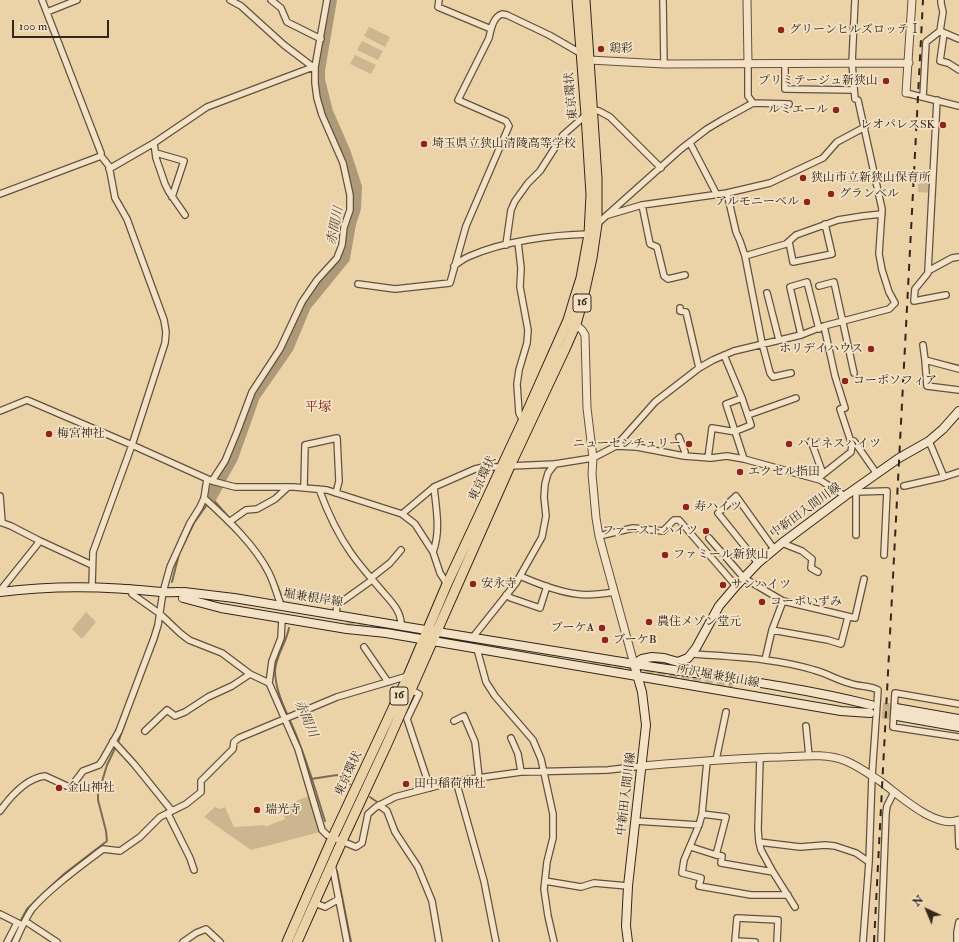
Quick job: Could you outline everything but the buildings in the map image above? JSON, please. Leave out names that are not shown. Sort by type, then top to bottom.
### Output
[{"type":"highway","name":"東京環状","points":[[287,942],[411,690],[433,642],[506,467],[572,322],[588,280],[597,224],[597,178],[590,112],[581,53],[577,0]]},
{"type":"highway","name":"東京環状","points":[[297,942],[332,864],[338,839],[447,584],[506,467],[523,421],[572,322],[589,234],[591,195],[589,60],[585,0]]},
{"type":"main road","name":"中新田入間川線","points":[[692,654],[719,606],[758,563],[774,549],[845,496],[856,491],[899,458],[929,441],[943,429],[959,411]]},
{"type":"main road","name":"堀兼根岸線","points":[[0,592],[43,587],[92,586],[130,588],[235,602],[346,623]]},
{"type":"main road","name":"堀兼根岸線","points":[[183,595],[234,598],[438,631]]},
{"type":"main road","name":"堀兼根岸線","points":[[183,595],[221,608],[282,619],[423,640]]},
{"type":"main road","name":"所沢堀兼狭山線","points":[[438,631],[841,697],[870,709]]},
{"type":"main road","name":"所沢堀兼狭山線","points":[[423,640],[841,710],[870,709]]},
{"type":"main road","points":[[634,664],[642,659],[652,657],[682,662],[692,654]]},
{"type":"main road","points":[[692,654],[690,667],[693,673]]},
{"type":"main road","name":"中新田入間川線","points":[[628,942],[626,926],[628,886],[646,725],[642,692],[634,664]]},
{"type":"main road","name":"所沢堀兼狭山線","points":[[733,686],[841,702],[870,709]]},
{"type":"main road","points":[[959,719],[896,712],[959,727]]},
{"type":"street","points":[[42,0],[101,156],[106,161],[109,169],[115,198],[127,219],[164,320],[166,332],[165,343],[132,445],[93,552],[92,586]]},
{"type":"street","points":[[47,12],[77,0]]},
{"type":"street","points":[[230,0],[241,6],[284,45],[314,67]]},
{"type":"street","points":[[271,0],[281,8],[287,22],[321,39]]},
{"type":"street","points":[[0,811],[15,792],[33,780],[45,776],[71,787],[83,771],[99,765],[119,731],[154,638],[162,616],[167,593],[170,567],[181,541],[200,507],[210,480],[225,461],[238,432],[252,392],[280,349],[302,302],[317,280],[337,258],[342,245],[344,227],[350,210],[350,195],[343,163],[322,115],[317,98],[314,67],[321,39],[327,0]]},
{"type":"street","points":[[440,0],[438,7],[491,29]]},
{"type":"street","points":[[663,0],[664,64]]},
{"type":"street","points":[[747,0],[748,96],[753,104]]},
{"type":"street","points":[[402,514],[434,487],[475,469],[484,467],[555,464],[593,458],[616,446],[655,402],[699,368],[724,355],[762,343],[801,335],[844,321],[889,309],[895,303],[888,292],[882,270],[879,254],[882,209],[865,126],[858,100],[855,99],[852,63],[855,0]]},
{"type":"street","points":[[912,0],[906,93],[959,106]]},
{"type":"street","points":[[941,0],[943,12],[940,61],[948,63],[959,70]]},
{"type":"street","points":[[358,284],[395,289],[450,284],[466,226],[509,126],[506,120],[458,100],[489,38],[496,17],[499,15],[506,14],[549,35],[581,53],[589,60],[664,64],[909,63]]},
{"type":"street","points":[[942,32],[959,39]]},
{"type":"street","points":[[923,97],[926,42],[942,32]]},
{"type":"street","points":[[785,63],[785,89],[854,90]]},
{"type":"street","points":[[109,169],[154,144],[207,107],[314,67]]},
{"type":"street","points":[[937,100],[928,274],[915,289],[914,301],[946,295]]},
{"type":"street","points":[[597,224],[690,143],[712,126],[753,104],[789,104]]},
{"type":"street","points":[[506,245],[511,210],[515,201],[525,186],[540,171],[563,135],[590,112],[599,111],[610,117],[661,168]]},
{"type":"street","points":[[608,215],[642,205],[717,195],[770,183],[823,158],[837,142],[865,126]]},
{"type":"street","points":[[690,143],[717,195]]},
{"type":"street","points":[[154,144],[159,169],[165,184],[185,215]]},
{"type":"street","points":[[156,153],[184,161],[172,197]]},
{"type":"street","points":[[0,194],[101,156]]},
{"type":"street","points":[[727,193],[736,232],[744,256],[762,343],[770,373],[773,377],[791,373]]},
{"type":"street","points":[[642,205],[650,244],[657,248],[664,276],[668,279],[685,275]]},
{"type":"street","points":[[744,256],[786,244],[796,235],[838,220],[882,214]]},
{"type":"street","points":[[789,242],[793,262],[832,254],[825,224]]},
{"type":"street","points":[[454,266],[469,256],[518,242],[589,234]]},
{"type":"street","points":[[518,242],[521,268],[520,287],[528,330],[527,343],[519,370],[517,384],[519,412],[523,421]]},
{"type":"street","points":[[928,270],[952,258],[959,258]]},
{"type":"street","points":[[801,335],[790,287],[807,282],[845,408],[840,409],[852,445],[851,452],[818,479]]},
{"type":"street","points":[[819,286],[834,282],[844,321],[854,373]]},
{"type":"street","points":[[767,292],[779,340]]},
{"type":"street","points":[[680,308],[680,311],[686,312],[699,368]]},
{"type":"street","points":[[572,322],[585,336],[587,408],[593,458],[594,489],[599,536],[634,664]]},
{"type":"street","points":[[923,345],[926,386],[959,390]]},
{"type":"street","points":[[708,458],[712,428],[736,431],[751,425],[742,398],[724,355]]},
{"type":"street","points":[[925,360],[959,369]]},
{"type":"street","points":[[742,398],[726,404],[744,459]]},
{"type":"street","points":[[748,415],[796,398]]},
{"type":"street","points":[[0,411],[27,400],[210,480],[235,486],[288,486],[318,489],[336,493],[402,514],[415,524],[433,552],[440,573],[447,584]]},
{"type":"street","points":[[679,437],[685,452],[684,456]]},
{"type":"street","points":[[304,487],[305,445],[337,438],[339,481],[336,493]]},
{"type":"street","points":[[811,441],[823,474]]},
{"type":"street","points":[[851,441],[854,441],[877,474]]},
{"type":"street","points":[[929,441],[944,477]]},
{"type":"street","points":[[616,446],[637,447],[684,456],[708,458],[727,456],[744,459],[818,479],[832,486],[845,496]]},
{"type":"street","points":[[473,637],[520,576],[536,549],[544,530],[546,516],[544,497],[545,484],[548,473],[555,464]]},
{"type":"street","points":[[904,486],[959,472]]},
{"type":"street","points":[[231,520],[246,510],[257,509],[275,499],[288,486]]},
{"type":"street","points":[[433,552],[438,527],[434,487]]},
{"type":"street","points":[[318,489],[326,509],[351,554],[395,606],[401,620],[400,626]]},
{"type":"street","points":[[856,535],[856,491],[887,491],[884,556]]},
{"type":"street","points":[[0,496],[1,522],[40,542],[92,565]]},
{"type":"street","points":[[758,563],[718,513],[736,496],[774,549]]},
{"type":"street","points":[[204,498],[231,520],[256,554],[269,573],[281,606]]},
{"type":"street","points":[[599,536],[633,528],[663,531],[674,520],[679,520],[736,586]]},
{"type":"street","points":[[709,538],[744,578],[783,601],[855,618],[864,579]]},
{"type":"street","points":[[0,592],[40,542]]},
{"type":"street","points":[[782,543],[802,551],[812,559],[811,568],[818,572]]},
{"type":"street","points":[[336,614],[337,605],[372,579],[390,563],[401,550]]},
{"type":"street","points":[[520,576],[547,586],[576,594],[590,595],[614,592]]},
{"type":"street","points":[[506,595],[540,608],[547,586]]},
{"type":"street","points":[[130,588],[132,594],[162,616],[189,640],[222,653],[250,674],[269,683]]},
{"type":"street","points":[[765,660],[772,630],[783,601]]},
{"type":"street","points":[[772,630],[842,644],[848,616]]},
{"type":"street","points":[[282,619],[281,638],[272,661],[269,683],[287,717],[322,830],[327,835],[356,847],[362,843],[368,814],[379,805],[396,797],[456,781],[521,772],[608,770],[716,760],[809,756],[832,757],[846,761],[872,776],[932,817],[949,822],[959,820],[959,846]]},
{"type":"street","points":[[364,647],[388,682]]},
{"type":"street","points":[[477,650],[486,682],[495,696],[533,740],[541,759],[552,806],[554,825],[553,838],[547,862],[544,889],[544,900],[554,942]]},
{"type":"street","points":[[692,654],[737,656],[765,660],[815,670],[851,684],[872,687],[878,690],[872,776],[869,862],[863,942]]},
{"type":"street","points":[[145,731],[167,710],[175,716],[185,712],[208,697],[232,686],[250,674]]},
{"type":"street","points":[[7,942],[32,910],[43,899],[88,861],[103,850],[120,851],[140,837],[160,817],[186,804],[201,792],[201,781],[233,749],[234,742],[239,738],[337,697],[408,676]]},
{"type":"street","points":[[411,690],[419,694],[407,719],[430,788]]},
{"type":"street","points":[[959,704],[895,693],[893,727],[959,737]]},
{"type":"street","points":[[716,760],[726,712]]},
{"type":"street","points":[[454,721],[464,716],[475,742],[479,777]]},
{"type":"street","points":[[806,726],[809,756]]},
{"type":"street","points":[[511,738],[518,754],[521,772]]},
{"type":"street","points":[[113,741],[134,764],[170,813],[194,870]]},
{"type":"street","points":[[760,758],[759,842],[761,850],[773,872],[795,907]]},
{"type":"street","points":[[707,761],[702,814],[691,847],[684,860],[682,873],[701,878],[699,886],[751,895],[788,895]]},
{"type":"street","points":[[456,781],[474,840],[490,908],[496,942]]},
{"type":"street","points":[[881,942],[886,813],[887,806],[894,792]]},
{"type":"street","points":[[379,805],[387,811],[395,832],[418,867],[432,901],[439,942]]},
{"type":"street","points":[[702,814],[726,817],[716,855]]},
{"type":"street","points":[[635,821],[699,825]]},
{"type":"street","points":[[759,842],[800,847],[825,845],[835,846],[856,853],[869,862]]},
{"type":"street","points":[[691,847],[722,856],[721,864],[773,872]]},
{"type":"street","points":[[332,864],[349,941]]},
{"type":"street","points":[[545,881],[581,887],[594,883],[628,886]]},
{"type":"street","points":[[315,903],[325,907],[339,898]]},
{"type":"street","points":[[340,905],[346,904]]},
{"type":"street","points":[[0,914],[22,923],[57,942]]},
{"type":"street","points":[[754,942],[735,941],[737,918],[778,920],[776,942]]},
{"type":"street","points":[[957,942],[959,922]]},
{"type":"street","points":[[15,942],[22,923]]},
{"type":"street","points":[[183,942],[196,933],[206,929],[220,942]]},
{"type":"shaded area","points":[[369,27],[390,37],[385,47],[364,36]]},
{"type":"shaded area","points":[[362,41],[383,51],[378,60],[357,50]]},
{"type":"shaded area","points":[[355,55],[376,65],[371,74],[350,64]]},
{"type":"shaded area","points":[[918,178],[931,178],[931,193],[918,192]]},
{"type":"shaded area","points":[[86,612],[96,622],[82,639],[72,629]]},
{"type":"shaded area","points":[[309,796],[320,832],[251,850],[204,817],[215,807],[219,809],[225,807],[234,827],[265,825],[265,827],[285,819],[280,807]]},
{"type":"waterway","name":"赤間川","points":[[220,479],[232,458],[254,396],[288,347],[305,306],[344,258],[350,224],[355,208],[356,187],[345,153],[327,112],[319,80],[319,70],[331,0]]},
{"type":"waterway","name":"赤間川","points":[[211,497],[217,486]]},
{"type":"waterway","name":"赤間川","points":[[211,497],[231,520]]},
{"type":"waterway","points":[[172,582],[179,554],[194,523],[206,506]]},
{"type":"waterway","name":"赤間川","points":[[276,583],[281,595]]},
{"type":"waterway","points":[[152,651],[162,620]]},
{"type":"waterway","name":"赤間川","points":[[289,628],[275,666],[276,682],[281,700],[297,736],[307,764],[325,821]]},
{"type":"waterway","points":[[21,920],[27,909],[64,874],[107,841],[98,795],[107,765],[119,740],[131,706]]},
{"type":"waterway","points":[[311,779],[337,775],[350,784]]},
{"type":"waterway","points":[[370,797],[377,802]]},
{"type":"waterway","points":[[395,825],[401,837]]},
{"type":"waterway","name":"赤間川","points":[[337,871],[351,942]]},
{"type":"waterway","points":[[11,942],[18,927]]},
{"type":"tunnel","points":[[347,621],[383,627]]},
{"type":"tunnel","points":[[591,664],[639,672]]},
{"type":"tunnel","points":[[634,668],[733,684]]},
{"type":"tunnel","points":[[871,705],[896,708]]},
{"type":"tunnel","points":[[870,713],[897,716]]},
{"type":"railway","points":[[874,942],[923,0]]},
{"type":"place","name":"グリーンヒルズロッテⅠ","points":[[781,30]]},
{"type":"place","name":"鶏彩","points":[[601,49]]},
{"type":"place","name":"プリミテージュ新狭山","points":[[886,81]]},
{"type":"place","name":"ルミエール","points":[[836,110]]},
{"type":"place","name":"レオパレスSK","points":[[943,125]]},
{"type":"place","name":"埼玉県立狭山清陵高等学校","points":[[424,144]]},
{"type":"place","name":"狭山市立新狭山保育所","points":[[803,178]]},
{"type":"place","name":"グランベル","points":[[831,194]]},
{"type":"place","name":"アルモニーベル","points":[[807,202]]},
{"type":"place","name":"ホリデイハウス","points":[[871,349]]},
{"type":"place","name":"コーポソフィア","points":[[845,381]]},
{"type":"place","name":"梅宮神社","points":[[49,434]]},
{"type":"place","name":"ニューセンチュリー","points":[[689,444]]},
{"type":"place","name":"ハピネスハイツ","points":[[789,444]]},
{"type":"place","name":"エクセル指田","points":[[740,472]]},
{"type":"place","name":"寿ハイツ","points":[[686,507]]},
{"type":"place","name":"ファーストハイツ","points":[[706,531]]},
{"type":"place","name":"ファミール新狭山","points":[[665,555]]},
{"type":"place","name":"安永寺","points":[[473,584]]},
{"type":"place","name":"サンハイツ","points":[[723,585]]},
{"type":"place","name":"コーポいずみ","points":[[762,602]]},
{"type":"place","name":"農住メゾン堂元","points":[[649,622]]},
{"type":"place","name":"ブーケA","points":[[602,628]]},
{"type":"place","name":"ブーケB","points":[[605,640]]},
{"type":"place","name":"田中稲荷神社","points":[[406,784]]},
{"type":"place","name":"金山神社","points":[[59,788]]},
{"type":"place","name":"瑞光寺","points":[[257,810]]},
{"type":"district","name":"平塚","points":[[318,408]]}]
